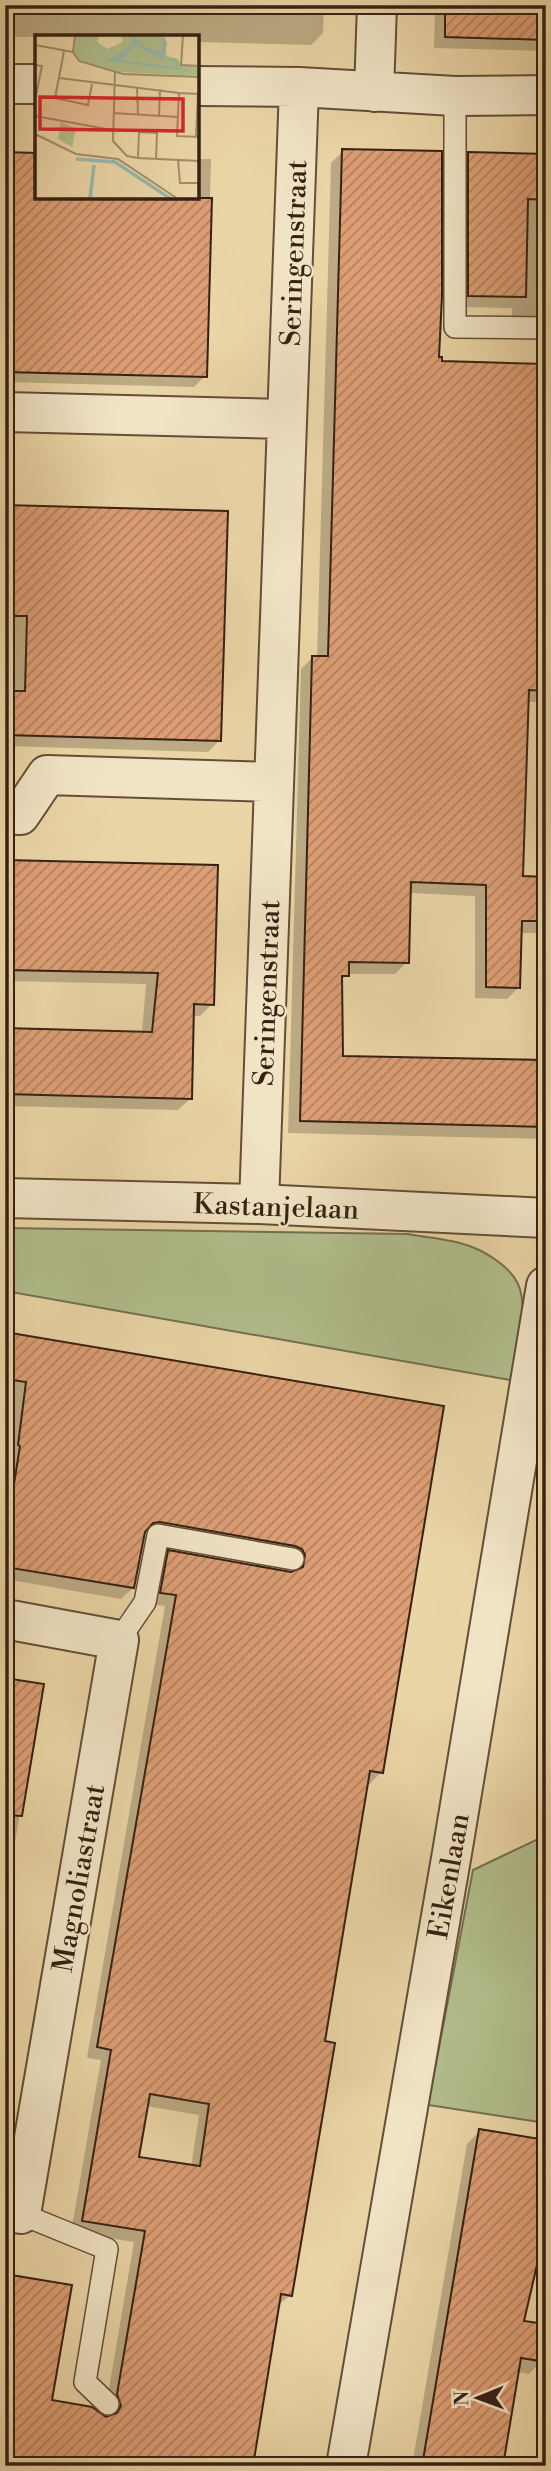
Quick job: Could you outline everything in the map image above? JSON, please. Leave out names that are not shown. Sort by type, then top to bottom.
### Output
[{"type":"street","points":[[374,92],[377,5]]},
{"type":"street","points":[[5,84],[35,84]]},
{"type":"street","points":[[200,86],[299,87],[455,96],[546,95]]},
{"type":"street","name":"Seringenstraat","points":[[259,1204],[299,87]]},
{"type":"street","points":[[5,412],[287,419]]},
{"type":"street","points":[[5,814],[20,814],[47,775],[274,782]]},
{"type":"street","name":"Kastanjelaan","points":[[5,1198],[259,1204],[546,1218]]},
{"type":"street","name":"Eikenlaan","points":[[346,2466],[546,1286]]},
{"type":"street","points":[[5,1619],[119,1640]]},
{"type":"street","name":"Magnoliastraat","points":[[13,2213],[119,1640]]},
{"type":"lane","points":[[455,96],[454,327],[546,328]]},
{"type":"lane","points":[[119,1640],[145,1602],[158,1535],[293,1559]]},
{"type":"lane","points":[[13,2213],[107,2249],[85,2382],[108,2404]]},
{"type":"green space","points":[[5,1228],[408,1234],[465,1244],[498,1262],[510,1272],[518,1284],[523,1317],[516,1381],[5,1291]]},
{"type":"green space","points":[[538,1839],[546,1857],[546,2123],[428,2105],[473,1870]]},
{"type":"building","points":[[445,5],[546,5],[546,40],[445,37]]},
{"type":"building","points":[[342,149],[442,151],[442,296],[439,357],[442,357],[442,361],[546,364],[546,691],[529,690],[523,876],[546,877],[546,921],[522,921],[520,988],[486,987],[486,885],[411,882],[409,963],[349,962],[349,976],[342,976],[343,1056],[546,1060],[546,1127],[300,1121],[312,656],[328,656]]},
{"type":"building","points":[[5,152],[35,153],[35,200],[212,198],[207,377],[5,372],[5,326],[10,326],[12,257],[5,257]]},
{"type":"building","points":[[468,152],[546,154],[546,200],[528,199],[526,297],[468,296]]},
{"type":"building","points":[[5,505],[228,511],[221,741],[5,735],[5,691],[25,691],[27,616],[5,616]]},
{"type":"building","points":[[5,860],[218,865],[214,1005],[194,1004],[192,1099],[5,1094],[5,1028],[152,1032],[158,973],[5,970]]},
{"type":"building","points":[[5,1332],[444,1406],[383,1773],[370,1771],[325,2041],[335,2043],[292,2296],[281,2294],[253,2466],[5,2466],[5,2274],[72,2285],[52,2400],[92,2407],[106,2417],[117,2413],[121,2406],[117,2394],[145,2231],[82,2221],[111,2050],[97,2047],[176,1595],[160,1593],[168,1550],[291,1572],[303,1567],[305,1555],[302,1549],[295,1546],[160,1522],[153,1523],[145,1532],[134,1588],[5,1567],[5,1521],[8,1522],[20,1446],[26,1382],[5,1379]],"holes":[[[150,2094],[209,2104],[200,2166],[139,2157]]]},
{"type":"building","points":[[5,1678],[44,1684],[22,1816],[5,1815]]},
{"type":"building","points":[[479,2129],[546,2140],[546,2253],[540,2252],[524,2321],[546,2324],[546,2362],[521,2358],[503,2466],[422,2466]]}]
